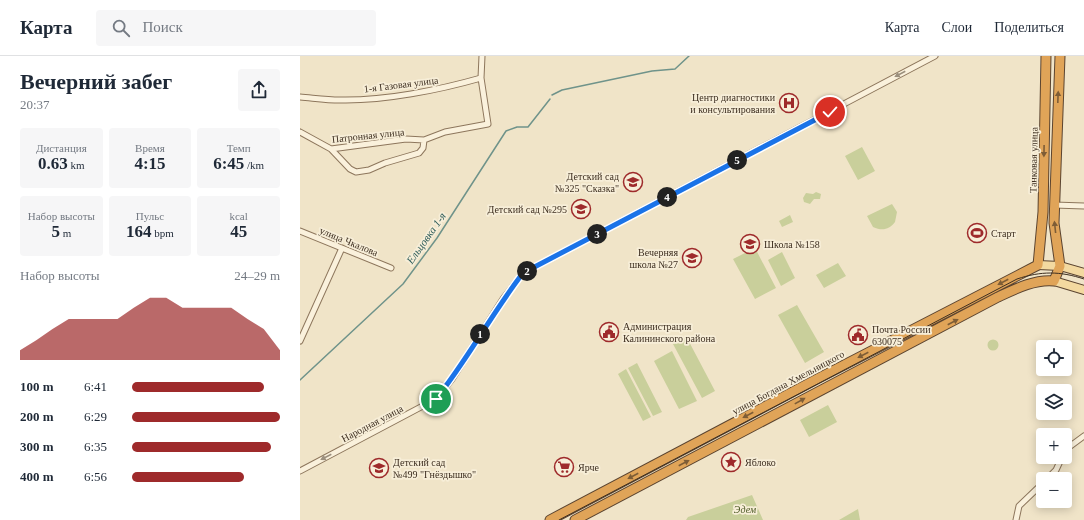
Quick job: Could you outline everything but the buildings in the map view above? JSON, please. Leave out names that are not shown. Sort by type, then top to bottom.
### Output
[{"type":"highway","name":"Танковая улица","points":[[1038,265],[1043,212],[1046,56]]},
{"type":"highway","points":[[575,520],[998,298],[1018,288],[1051,281],[1060,266],[1054,223],[1054,205],[1060,56]]},
{"type":"highway","points":[[1038,265],[1051,281]]},
{"type":"highway","name":"улица Богдана Хмельницкого","points":[[550,520],[817,379],[1038,265]]},
{"type":"main road","points":[[1038,265],[1060,266],[1084,273]]},
{"type":"main road","points":[[1051,281],[1084,290]]},
{"type":"street","points":[[481,78],[482,56]]},
{"type":"street","name":"Народная улица","points":[[300,471],[436,399],[452,379],[503,299],[523,273],[935,56]]},
{"type":"street","name":"1-я Газовая улица","points":[[300,97],[341,100],[388,96],[444,88],[481,78]]},
{"type":"street","name":"Патронная улица","points":[[300,132],[331,149],[406,139],[424,140],[445,132],[488,124],[481,78]]},
{"type":"street","points":[[331,149],[350,169],[361,172],[419,153],[423,148],[424,140]]},
{"type":"street","points":[[1054,205],[1084,206]]},
{"type":"street","name":"улица Чкалова","points":[[300,231],[391,268]]},
{"type":"street","points":[[300,340],[342,248]]},
{"type":"street","points":[[1072,445],[1084,436]]},
{"type":"street","points":[[1016,520],[1019,506],[1036,490]]},
{"type":"green space","points":[[862,147],[875,171],[858,180],[845,156]]},
{"type":"green space","points":[[816,192],[821,194],[820,199],[814,199],[810,204],[804,202],[803,198],[806,193],[813,194]]},
{"type":"green space","points":[[892,204],[897,212],[895,222],[890,227],[885,229],[873,227],[867,216]]},
{"type":"green space","points":[[790,215],[793,222],[782,227],[779,221]]},
{"type":"green space","points":[[755,248],[776,288],[755,299],[733,259]]},
{"type":"green space","points":[[782,252],[795,278],[781,286],[768,260]]},
{"type":"green space","points":[[838,263],[846,276],[824,288],[816,275]]},
{"type":"green space","points":[[797,305],[824,352],[805,363],[778,315]]},
{"type":"green space","points":[[686,336],[715,391],[702,398],[673,344]]},
{"type":"green space","points":[[991,340],[995,340],[997,341],[997,349],[991,350],[988,347],[988,343]]},
{"type":"green space","points":[[672,351],[697,401],[679,409],[654,361]]},
{"type":"green space","points":[[637,363],[662,412],[653,416],[628,368]]},
{"type":"green space","points":[[626,369],[651,417],[643,421],[618,374]]},
{"type":"green space","points":[[828,405],[837,422],[809,437],[800,420]]},
{"type":"green space","name":"Эдем","points":[[752,495],[763,520],[686,520],[688,517]]},
{"type":"green space","points":[[858,509],[860,520],[839,520]]},
{"type":"waterway","name":"Ельцовка 1-я","points":[[552,95],[562,90],[652,71],[675,69],[689,56]]},
{"type":"waterway","name":"Ельцовка 1-я","points":[[300,380],[403,284],[437,238],[506,131],[517,127],[528,127],[550,99]]},
{"type":"tram line","points":[[559,520],[1017,279],[1042,273],[1067,274],[1084,279]]},
{"type":"place","name":"Центр диагностики и консультирования","points":[[789,103]]},
{"type":"place","name":"Детский сад №325 \"Сказка\"","points":[[633,182]]},
{"type":"place","name":"Детский сад №295","points":[[581,209]]},
{"type":"place","name":"Старт","points":[[977,233]]},
{"type":"place","name":"Школа №158","points":[[750,244]]},
{"type":"place","name":"Вечерняя школа №27","points":[[692,258]]},
{"type":"place","name":"Администрация Калининского района","points":[[609,332]]},
{"type":"place","name":"Почта России 630075","points":[[858,335]]},
{"type":"place","name":"Яблоко","points":[[731,462]]},
{"type":"place","name":"Ярче","points":[[564,467]]},
{"type":"place","name":"Детский сад №499 \"Гнёздышко\"","points":[[379,468]]},
{"type":"route","points":[[436,399],[452,379],[503,299],[523,273],[793,130],[830,112]]}]
